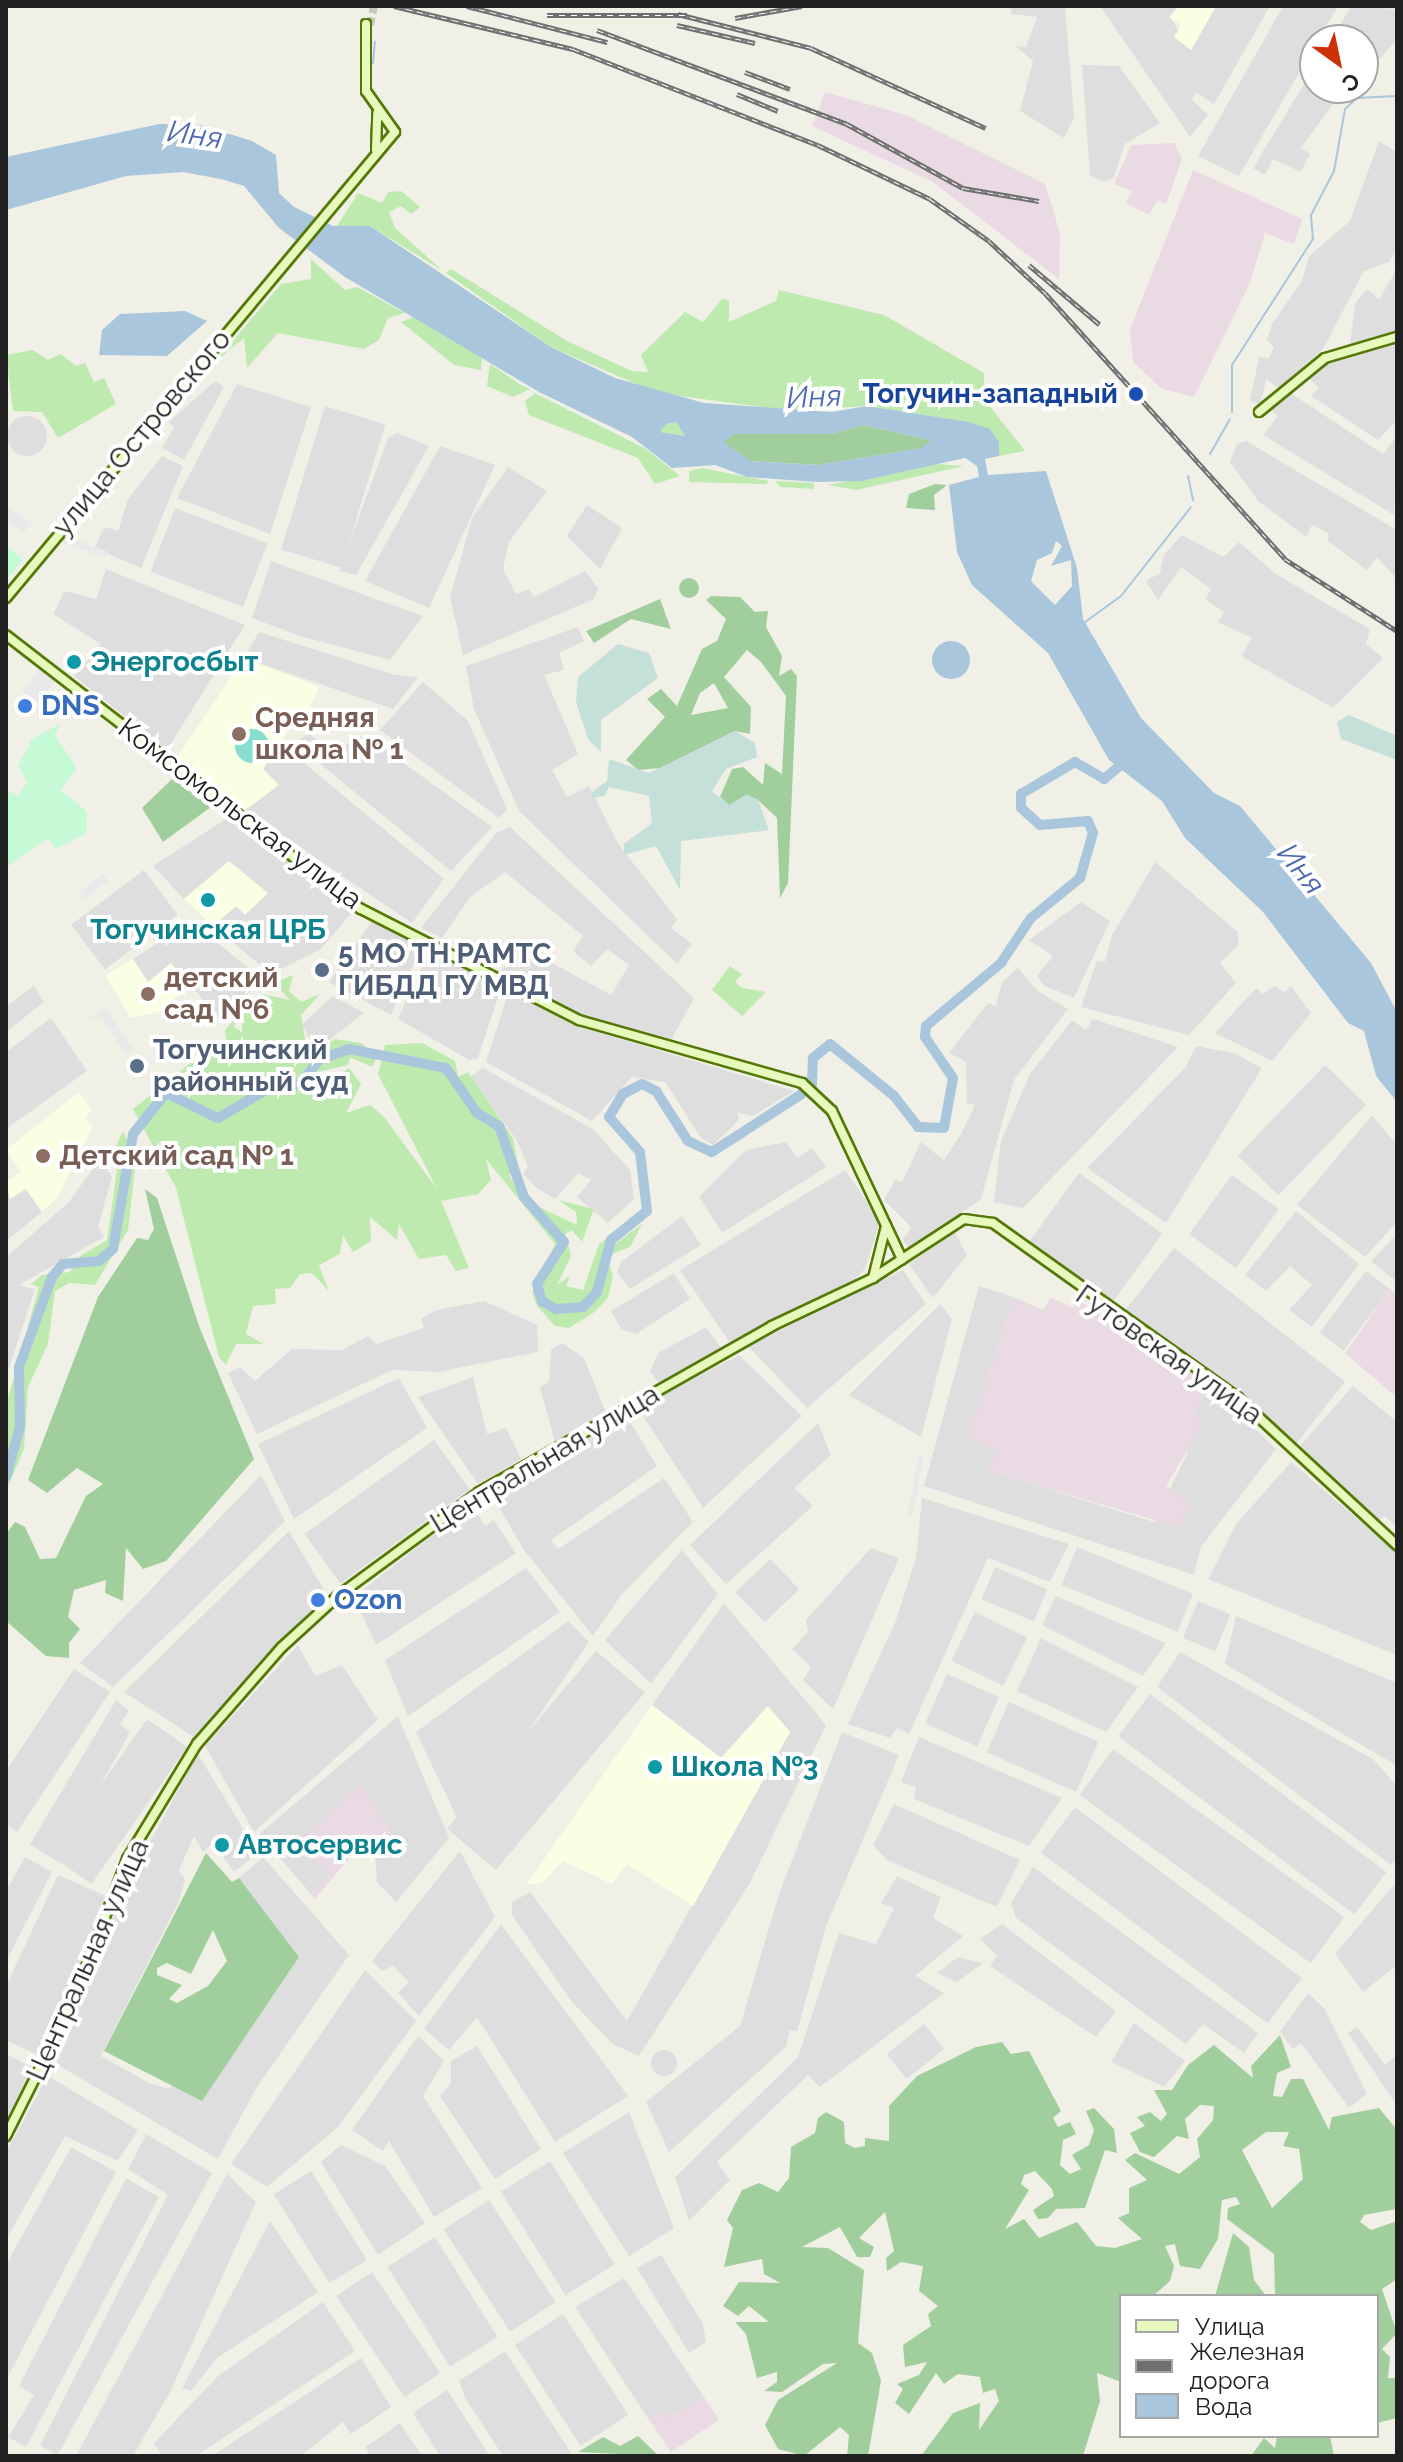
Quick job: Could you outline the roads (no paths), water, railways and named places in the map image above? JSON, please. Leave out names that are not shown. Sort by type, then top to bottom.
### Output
[{"type":"main road","points":[[368,24],[363,66],[381,133],[373,158]]},
{"type":"main road","name":"улица Островского","points":[[6,598],[395,132],[374,106]]},
{"type":"main road","points":[[1259,412],[1325,358],[1397,337]]},
{"type":"main road","name":"Комсомольская улица","points":[[6,635],[361,909],[579,1020],[802,1083],[818,1095],[887,1225]]},
{"type":"main road","name":"Гутовская улица","points":[[902,1259],[964,1219],[984,1218],[1238,1398],[1397,1545]]},
{"type":"main road","points":[[873,1278],[887,1225]]},
{"type":"main road","points":[[887,1225],[902,1259]]},
{"type":"main road","points":[[883,1246],[902,1259]]},
{"type":"main road","name":"Центральная улица","points":[[6,2136],[72,2004],[127,1859],[197,1744],[282,1647],[339,1595],[479,1492],[772,1326],[873,1278],[902,1259]]},
{"type":"water","name":"Иня","points":[[159,124],[201,125],[252,141],[276,155],[279,193],[294,207],[333,226],[370,226],[551,347],[615,378],[704,403],[832,412],[867,406],[969,422],[990,429],[999,442],[999,456],[985,459],[988,475],[1046,471],[1077,568],[1083,619],[1141,718],[1214,793],[1240,806],[1371,963],[1397,1012],[1397,1102],[1376,1076],[1364,1031],[1348,1023],[1263,912],[1185,838],[1162,801],[1109,760],[1048,653],[972,585],[957,552],[949,485],[979,477],[977,466],[965,458],[861,481],[816,482],[747,477],[715,465],[672,468],[632,437],[539,392],[345,277],[279,228],[244,186],[183,172],[126,176],[6,210],[6,157]],"holes":[[[676,422],[685,436],[660,432],[666,424]],[[863,425],[931,440],[922,448],[818,465],[751,461],[723,442],[734,434],[831,434]],[[1056,541],[1062,546],[1051,566],[1071,560],[1072,586],[1055,605],[1031,581],[1037,560],[1052,553]]]},
{"type":"water","points":[[185,311],[207,321],[167,356],[99,355],[102,330],[120,314]]},
{"type":"water","points":[[951,641],[964,647],[970,660],[964,673],[951,679],[938,673],[932,660],[938,647]]},
{"type":"waterway","points":[[373,63],[375,42]]},
{"type":"waterway","points":[[1232,412],[1232,365],[1313,239],[1311,215],[1334,171],[1345,109],[1357,98],[1397,96]]},
{"type":"waterway","points":[[1210,454],[1230,419]]},
{"type":"waterway","points":[[1188,476],[1193,500]]},
{"type":"waterway","points":[[1085,622],[1121,596],[1191,507]]},
{"type":"waterway","points":[[6,1477],[20,1427],[19,1367],[52,1277],[63,1264],[99,1261],[113,1249],[133,1134],[166,1093],[218,1118],[273,1086],[300,1084],[319,1060],[349,1049],[446,1068],[477,1113],[499,1126],[524,1197],[564,1242],[537,1284],[542,1301],[556,1309],[583,1307],[597,1292],[611,1240],[647,1211],[640,1152],[609,1117],[623,1094],[642,1084],[656,1091],[688,1141],[712,1152],[800,1095],[812,1084],[813,1058],[830,1044],[894,1096],[918,1127],[944,1128],[953,1078],[925,1037],[926,1026],[1001,963],[1031,918],[1080,878],[1093,833],[1088,821],[1040,825],[1021,808],[1021,794],[1075,762],[1104,779],[1128,759]]},
{"type":"tunnel","points":[[370,25],[374,6]]},
{"type":"railway","points":[[394,6],[573,49],[818,145],[930,199],[989,241],[1045,293],[1285,559],[1397,631]]},
{"type":"railway","points":[[467,6],[607,42]]},
{"type":"railway","points":[[735,18],[802,6]]},
{"type":"railway","points":[[678,14],[811,48],[986,128]]},
{"type":"railway","points":[[547,15],[687,15]]},
{"type":"railway","points":[[677,25],[755,43]]},
{"type":"railway","points":[[597,30],[847,124],[963,188],[1039,201]]},
{"type":"railway","points":[[745,72],[790,89]]},
{"type":"railway","points":[[737,94],[778,111]]},
{"type":"railway","points":[[1029,265],[1099,324]]},
{"type":"place","name":"Тогучин-западный","points":[[1136,394]]},
{"type":"place","name":"Энергосбыт","points":[[74,662]]},
{"type":"place","name":"DNS","points":[[25,706]]},
{"type":"place","name":"Средняя школа № 1","points":[[239,734]]},
{"type":"place","name":"Тогучинская ЦРБ","points":[[208,900]]},
{"type":"place","name":"5 МО ТН РАМТС ГИБДД ГУ МВД","points":[[322,970]]},
{"type":"place","name":"детский сад №6","points":[[148,994]]},
{"type":"place","name":"Тогучинский районный суд","points":[[137,1066]]},
{"type":"place","name":"Детский сад № 1","points":[[43,1156]]},
{"type":"place","name":"Ozon","points":[[318,1600]]},
{"type":"place","name":"Школа №3","points":[[655,1767]]},
{"type":"place","name":"Автосервис","points":[[222,1845]]}]
